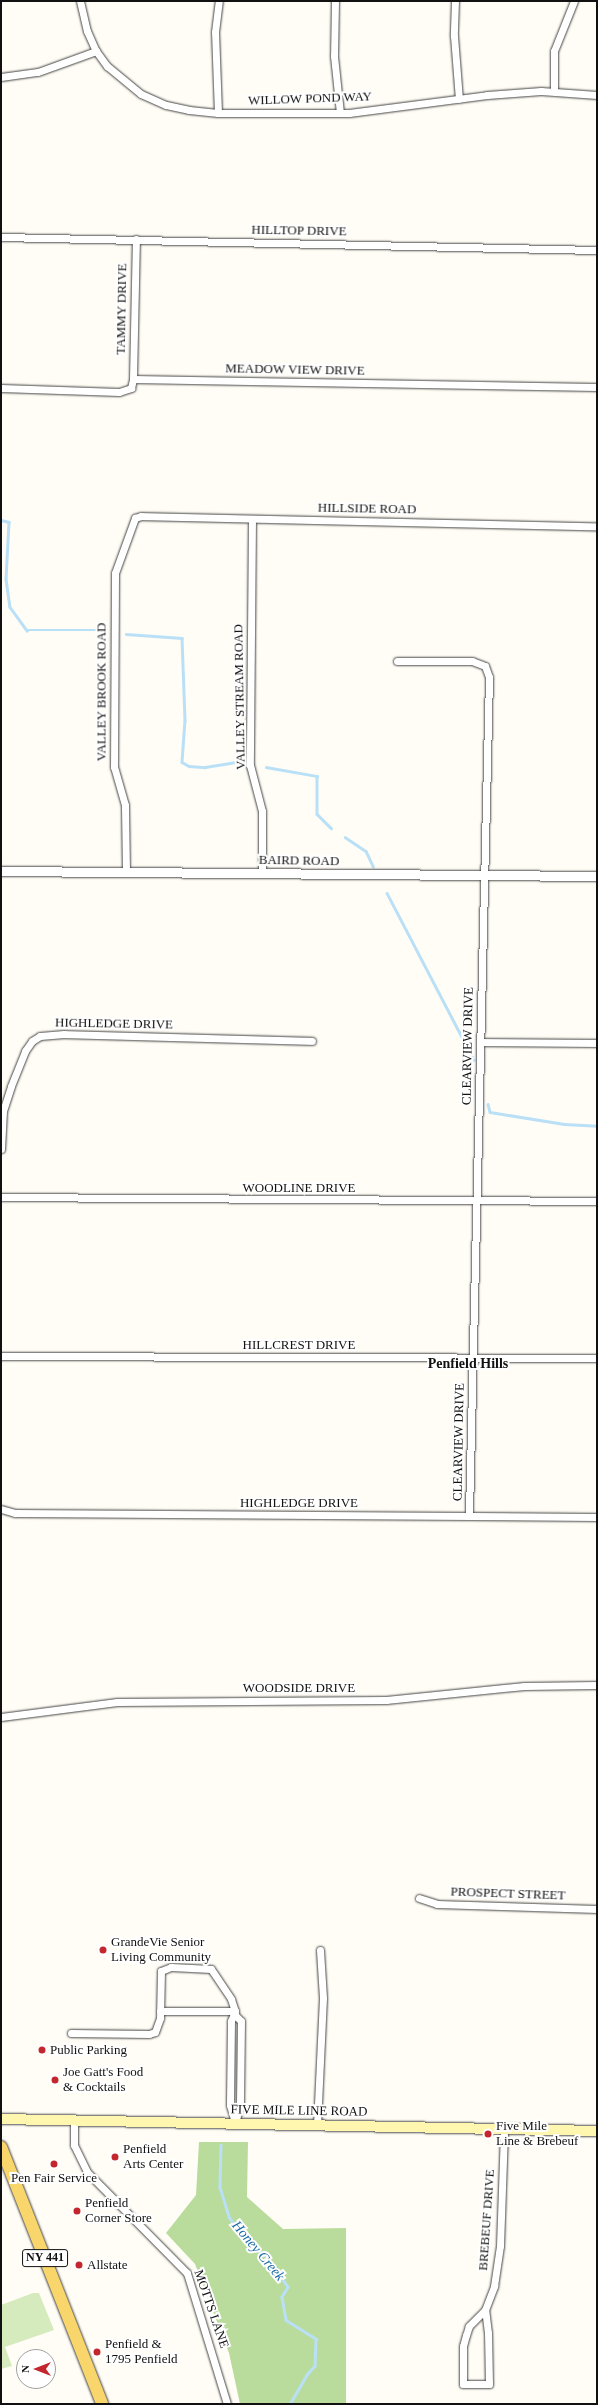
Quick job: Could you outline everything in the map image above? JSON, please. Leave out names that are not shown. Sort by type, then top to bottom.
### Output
[{"type":"main road","name":"FIVE MILE LINE ROAD","points":[[1,2119],[597,2131]]},
{"type":"main road","name":"NY 441","points":[[1,2147],[102,2404]]},
{"type":"street","name":"WILLOW POND WAY","points":[[80,1],[88,31],[96,51],[121,80],[140,94],[166,105],[218,113],[340,113],[459,99],[554,91],[597,95]]},
{"type":"street","points":[[218,113],[215,32],[219,1]]},
{"type":"street","points":[[335,1],[334,56],[340,113]]},
{"type":"street","points":[[455,1],[454,36],[459,99]]},
{"type":"street","points":[[554,91],[554,51],[574,1]]},
{"type":"street","points":[[1,77],[38,72],[96,51]]},
{"type":"street","name":"HILLTOP DRIVE","points":[[1,237],[597,250]]},
{"type":"street","name":"TAMMY DRIVE","points":[[133,379],[136,239]]},
{"type":"street","points":[[1,388],[119,392],[130,388],[133,379]]},
{"type":"street","name":"MEADOW VIEW DRIVE","points":[[133,379],[597,387]]},
{"type":"street","name":"HILLSIDE ROAD","points":[[137,516],[597,526]]},
{"type":"street","name":"VALLEY BROOK ROAD","points":[[126,872],[126,805],[114,767],[116,573],[133,521],[137,516]]},
{"type":"street","name":"VALLEY STREAM ROAD","points":[[252,519],[250,765],[262,811],[262,874]]},
{"type":"street","name":"CLEARVIEW DRIVE","points":[[397,661],[472,661],[480,663],[487,671],[484,876],[469,1516]]},
{"type":"street","name":"BAIRD ROAD","points":[[1,871],[597,876]]},
{"type":"street","name":"HIGHLEDGE DRIVE","points":[[1,1149],[3,1111],[11,1086],[28,1045],[40,1036],[64,1034],[312,1041]]},
{"type":"street","points":[[480,1042],[597,1043]]},
{"type":"street","name":"WOODLINE DRIVE","points":[[1,1197],[597,1201]]},
{"type":"street","name":"HILLCREST DRIVE","points":[[1,1356],[597,1358]]},
{"type":"street","name":"HIGHLEDGE DRIVE","points":[[1,1509],[15,1514],[597,1517]]},
{"type":"street","name":"WOODSIDE DRIVE","points":[[1,1717],[124,1701],[386,1700],[524,1686],[597,1686]]},
{"type":"street","name":"PROSPECT STREET","points":[[419,1898],[437,1904],[597,1909]]},
{"type":"street","points":[[317,2125],[323,1998],[320,1950]]},
{"type":"street","points":[[71,2033],[149,2034],[155,2032],[160,2024],[160,1976],[165,1968],[208,1968],[213,1970],[225,1990],[235,2013],[241,2020],[240,2106],[235,2123]]},
{"type":"street","points":[[160,2011],[235,2013]]},
{"type":"street","name":"MOTTS LANE","points":[[74,2121],[74,2144],[87,2172],[187,2272],[228,2404]]},
{"type":"street","name":"BREBEUF DRIVE","points":[[485,2310],[488,2333],[489,2384],[463,2384],[463,2346],[466,2335],[469,2326],[485,2310],[494,2286],[500,2246],[504,2129]]},
{"type":"green space","points":[[199,2142],[248,2142],[247,2197],[283,2229],[346,2228],[346,2404],[240,2404],[229,2353],[195,2264],[166,2233],[196,2195]]},
{"type":"green space","points":[[33,2293],[39,2293],[54,2330],[5,2347],[12,2366],[1,2369],[1,2305]]},
{"type":"waterway","points":[[1,520],[9,522],[6,579],[10,607],[27,630],[105,630]]},
{"type":"waterway","points":[[126,634],[182,638],[185,720],[182,762],[189,766],[205,767],[236,762]]},
{"type":"waterway","points":[[266,767],[317,776],[317,814],[331,828]]},
{"type":"waterway","points":[[345,837],[366,851],[373,866]]},
{"type":"waterway","points":[[387,893],[474,1060]]},
{"type":"waterway","points":[[488,1104],[490,1112],[564,1124],[597,1126]]},
{"type":"waterway","name":"Honey Creek","points":[[221,2145],[220,2187],[229,2217],[249,2245],[265,2255],[288,2287],[282,2297],[286,2320],[316,2339],[315,2366],[307,2375],[290,2404]]},
{"type":"place","name":"GrandeVie Senior Living Community","points":[[103,1950]]},
{"type":"place","name":"Public Parking","points":[[42,2050]]},
{"type":"place","name":"Joe Gatt's Food & Cocktails","points":[[55,2080]]},
{"type":"place","name":"Five Mile Line & Brebeuf","points":[[488,2134]]},
{"type":"place","name":"Penfield Arts Center","points":[[115,2157]]},
{"type":"place","name":"Pen Fair Service","points":[[54,2164]]},
{"type":"place","name":"Penfield Corner Store","points":[[77,2211]]},
{"type":"place","name":"Allstate","points":[[79,2265]]},
{"type":"place","name":"Penfield & 1795 Penfield","points":[[97,2352]]},
{"type":"district","name":"Penfield Hills","points":[[468,1364]]}]
